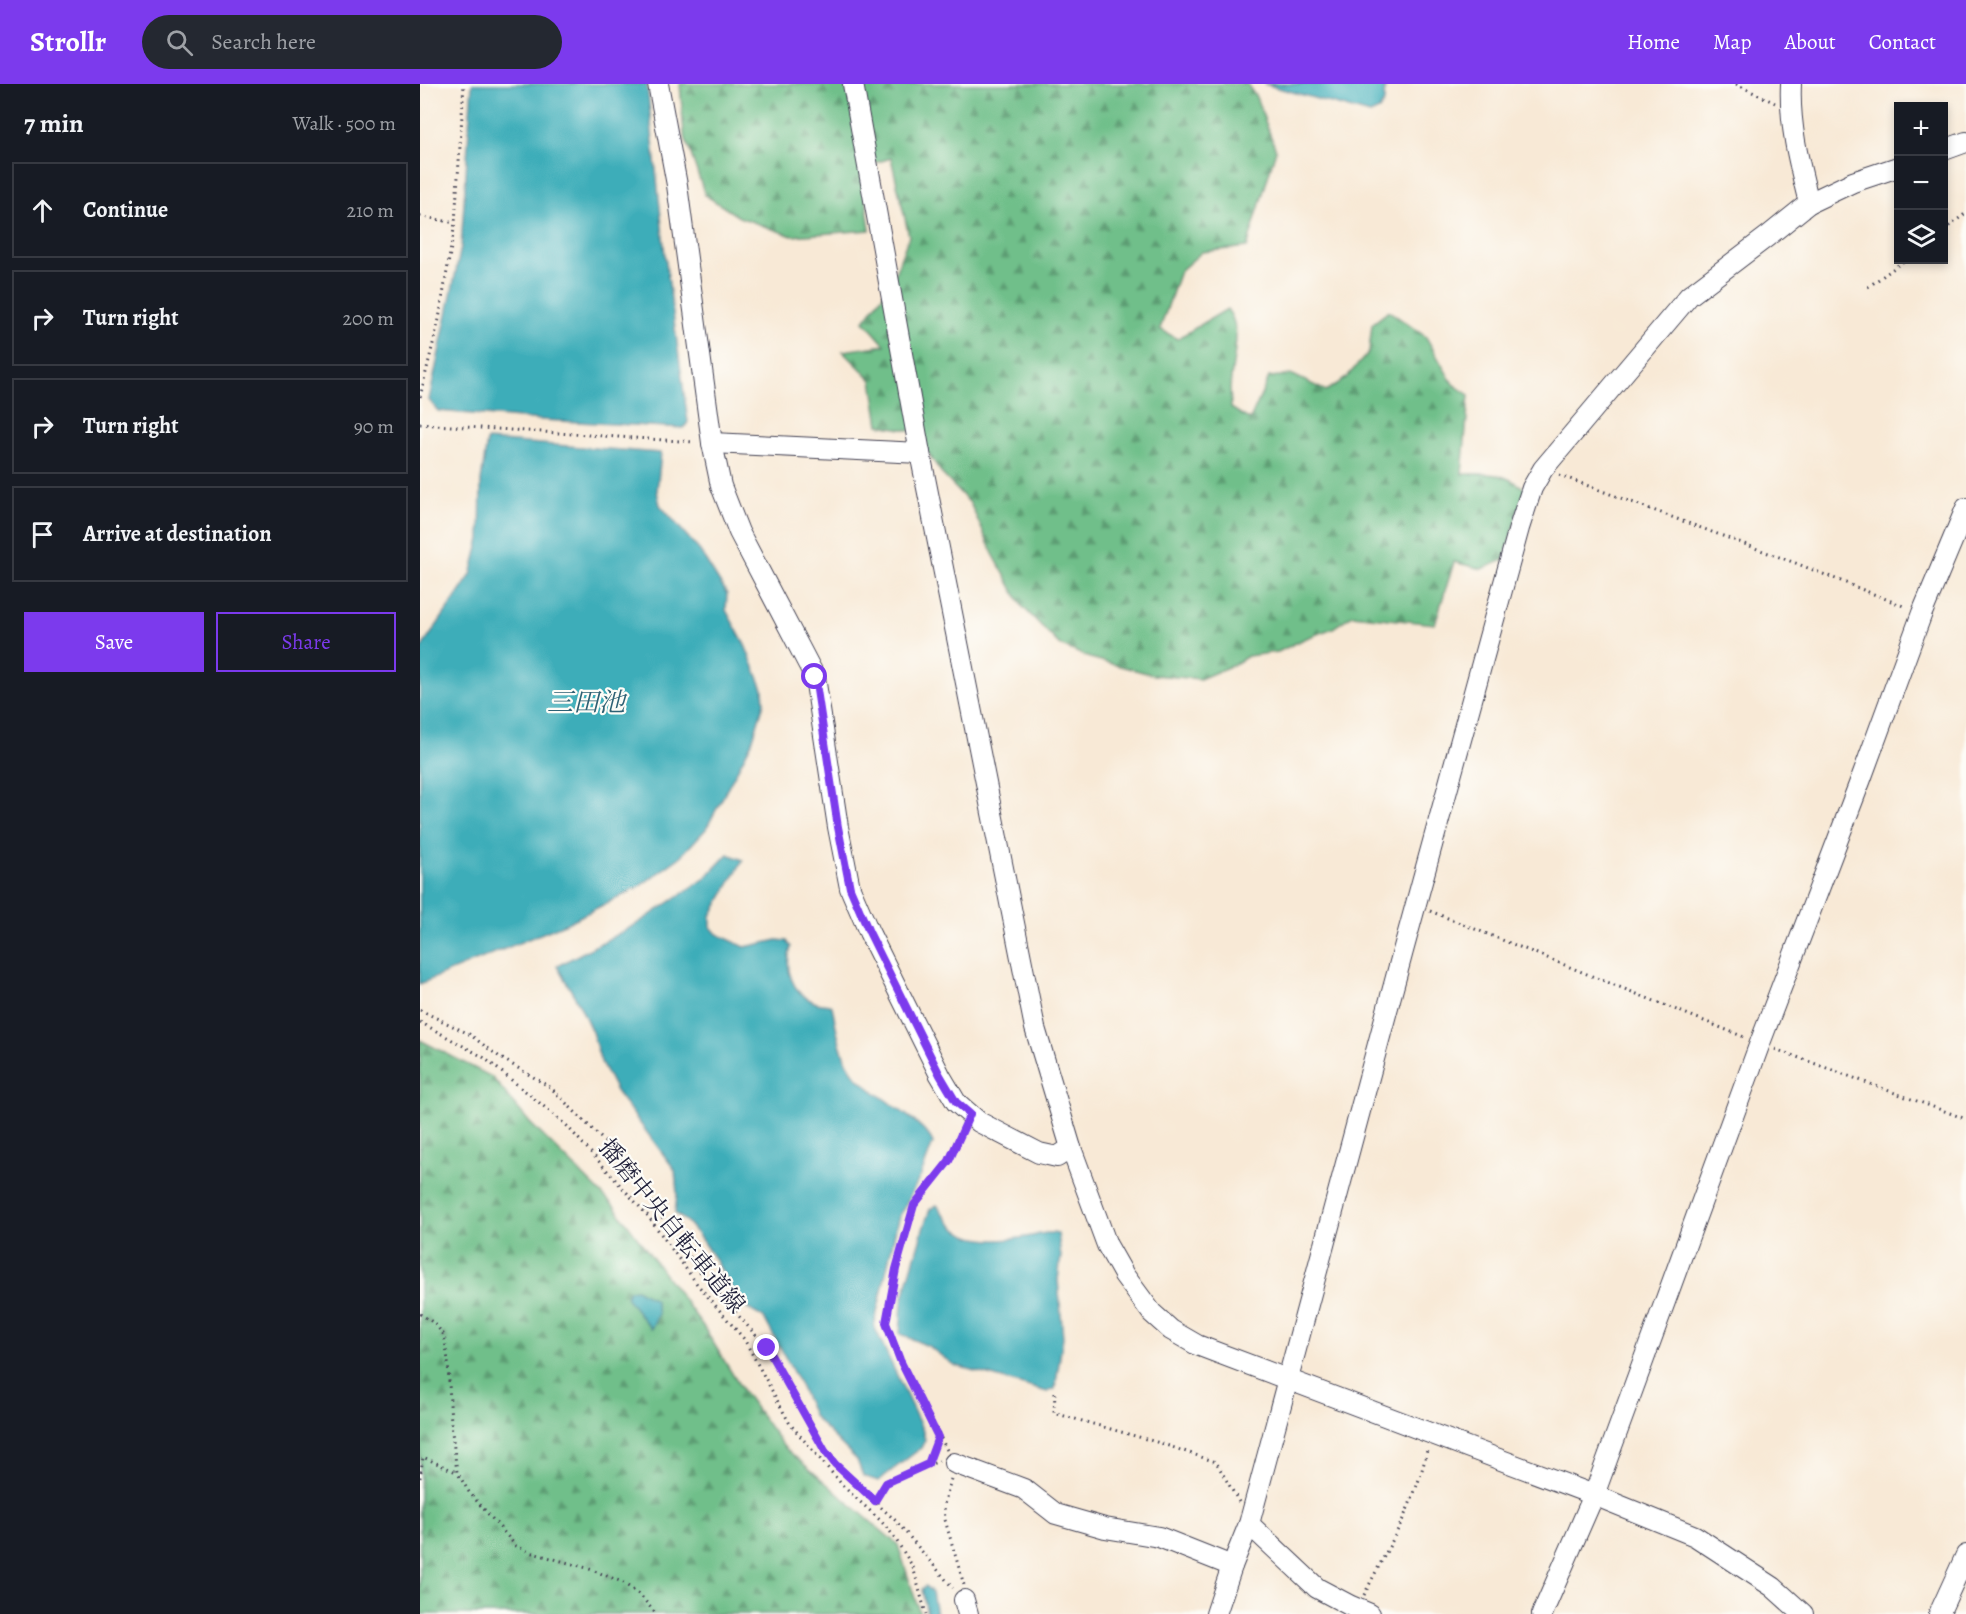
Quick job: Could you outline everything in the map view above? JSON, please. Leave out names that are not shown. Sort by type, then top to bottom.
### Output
[{"type":"street","points":[[658,84],[677,185],[712,443],[721,486],[739,531],[815,677],[838,827],[850,888],[869,932],[940,1075],[956,1102],[979,1122],[1039,1153],[1057,1157],[1071,1148]]},
{"type":"street","points":[[853,84],[920,453],[1035,1028],[1071,1148],[1107,1245],[1124,1275],[1152,1314],[1197,1345],[1594,1495],[1695,1536],[1773,1587],[1803,1614]]},
{"type":"street","points":[[1791,84],[1790,108],[1795,148],[1809,203]]},
{"type":"street","points":[[1948,149],[1966,142]]},
{"type":"street","points":[[1216,1614],[1251,1517],[1519,528],[1532,489],[1543,470],[1689,296],[1809,203],[1853,182],[1894,169]]},
{"type":"street","points":[[712,443],[920,453]]},
{"type":"street","points":[[1542,1614],[1594,1495],[1760,1043],[1922,613],[1966,508]]},
{"type":"street","points":[[954,1463],[1024,1489],[1056,1514],[1105,1528],[1159,1537],[1232,1566]]},
{"type":"street","points":[[1251,1517],[1317,1588],[1357,1611]]},
{"type":"street","points":[[1939,1614],[1966,1555]]},
{"type":"path","points":[[420,397],[439,319],[455,223],[464,84]]},
{"type":"path","points":[[1736,84],[1782,107],[1790,108]]},
{"type":"path","points":[[1948,227],[1966,213]]},
{"type":"path","points":[[420,216],[455,223]]},
{"type":"path","points":[[1868,287],[1900,264]]},
{"type":"path","points":[[420,424],[712,443]]},
{"type":"path","points":[[1543,470],[1798,564],[1922,613]]},
{"type":"path","points":[[1417,906],[1760,1043],[1966,1119]]},
{"type":"path","points":[[420,1010],[469,1034],[501,1058],[550,1087],[630,1166],[701,1273],[767,1348],[825,1451],[835,1464],[897,1521],[966,1607]]},
{"type":"path","name":"播磨中央自転車道線","points":[[420,1022],[483,1057],[567,1126],[648,1216],[697,1284],[744,1340],[790,1424],[839,1481],[893,1535],[912,1568],[926,1614]]},
{"type":"path","points":[[966,1607],[967,1597],[945,1520],[944,1505],[954,1463],[938,1437],[900,1360],[886,1323],[896,1269],[914,1205],[949,1161],[970,1114]]},
{"type":"path","points":[[420,1314],[434,1323],[444,1335],[457,1472],[469,1492],[516,1546],[529,1552],[587,1568],[622,1582],[641,1596],[656,1614]]},
{"type":"path","points":[[1055,1393],[1054,1413],[1160,1443],[1216,1462],[1237,1501],[1251,1517]]},
{"type":"path","points":[[1357,1611],[1409,1509],[1423,1472],[1431,1434]]},
{"type":"path","points":[[928,1464],[938,1437]]},
{"type":"path","points":[[420,1478],[423,1457],[457,1472]]},
{"type":"path","points":[[875,1501],[886,1483],[938,1460],[954,1463]]},
{"type":"green space","points":[[680,84],[1247,84],[1256,97],[1276,150],[1247,247],[1202,252],[1180,271],[1160,329],[1177,339],[1227,309],[1235,325],[1236,334],[1230,386],[1231,408],[1250,420],[1269,377],[1293,375],[1326,391],[1345,379],[1369,352],[1372,324],[1389,311],[1426,337],[1453,384],[1469,395],[1462,474],[1502,476],[1525,489],[1504,560],[1482,569],[1454,562],[1435,624],[1352,615],[1333,628],[1278,652],[1248,656],[1200,679],[1154,675],[1090,658],[1060,645],[1022,606],[993,554],[970,503],[943,475],[913,431],[879,425],[872,380],[843,351],[885,345],[864,321],[891,284],[909,236],[891,158],[862,167],[870,230],[792,236],[739,217],[705,195],[684,134]]},
{"type":"green space","points":[[420,1040],[492,1077],[530,1123],[615,1207],[703,1326],[741,1388],[784,1447],[898,1545],[920,1614],[420,1614]]},
{"type":"water","points":[[472,84],[647,84],[665,255],[688,422],[684,428],[542,420],[438,411],[429,400],[461,247]]},
{"type":"water","points":[[1264,84],[1385,84],[1384,102],[1379,110],[1370,114]]},
{"type":"water","name":"三田池","points":[[487,440],[661,453],[657,491],[660,505],[700,551],[727,594],[726,610],[745,645],[763,689],[764,703],[752,742],[706,829],[679,858],[637,888],[567,923],[420,984],[420,650],[471,575],[480,539],[481,481]]},
{"type":"water","points":[[728,854],[743,860],[711,916],[711,927],[717,934],[745,947],[777,940],[787,941],[791,947],[788,963],[791,979],[806,998],[832,1006],[840,1043],[846,1060],[856,1076],[921,1126],[933,1143],[921,1175],[898,1219],[874,1326],[923,1431],[925,1440],[921,1448],[878,1481],[863,1476],[857,1460],[814,1417],[798,1381],[764,1318],[748,1309],[698,1235],[675,1213],[677,1194],[675,1170],[616,1091],[601,1062],[592,1032],[579,1004],[557,966],[635,925],[704,879]]},
{"type":"water","points":[[937,1205],[951,1224],[967,1235],[977,1238],[987,1240],[1046,1233],[1058,1234],[1061,1256],[1058,1280],[1063,1337],[1055,1389],[1047,1392],[954,1365],[928,1346],[900,1334],[902,1301],[930,1209]]},
{"type":"water","points":[[636,1289],[655,1300],[658,1314],[651,1329],[626,1297],[629,1290]]},
{"type":"water","points":[[925,1586],[932,1592],[936,1614],[927,1614],[922,1589]]},
{"type":"route","points":[[767,1348],[825,1451],[835,1464],[875,1501],[886,1483],[928,1464],[938,1437],[900,1360],[886,1323],[896,1269],[914,1205],[949,1161],[970,1114],[956,1102],[940,1075],[869,932],[850,888],[838,827],[815,677]]}]
